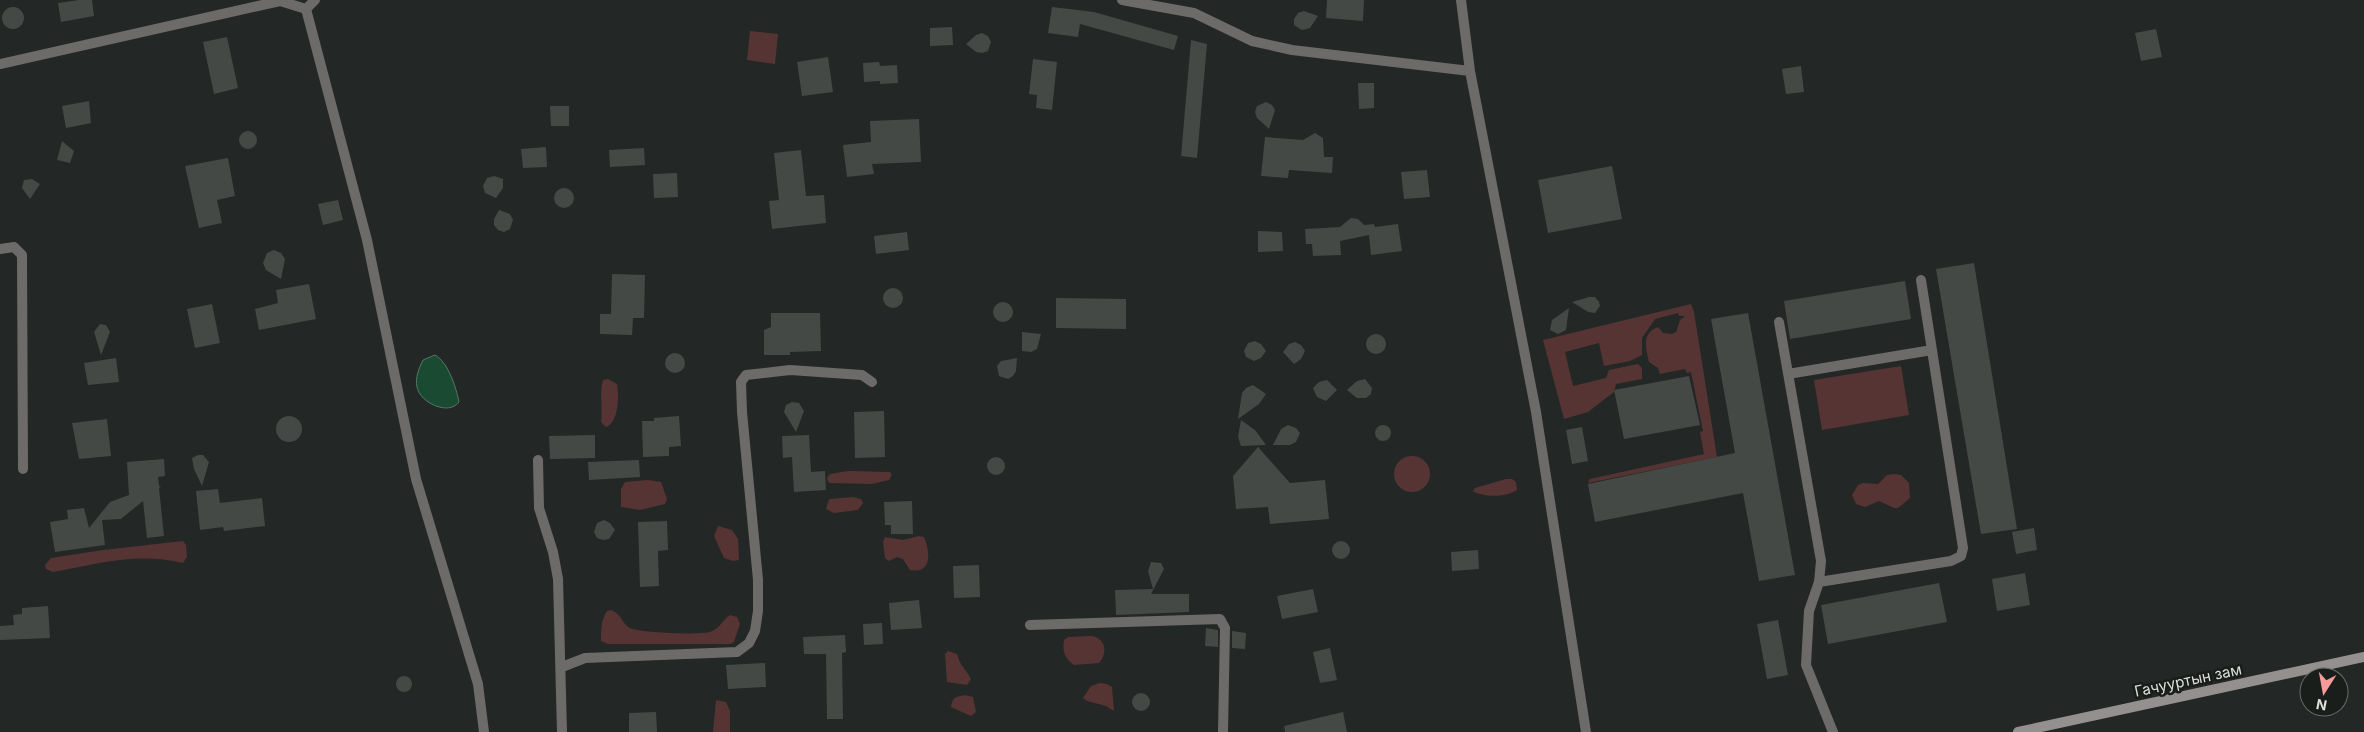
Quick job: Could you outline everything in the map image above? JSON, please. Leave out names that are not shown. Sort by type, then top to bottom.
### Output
[{"type":"main road","name":"Гачууртын зам","points":[[2018,732],[2364,657]]},
{"type":"street","points":[[306,9],[315,0]]},
{"type":"street","points":[[1122,0],[1194,13],[1252,41],[1292,50],[1470,71]]},
{"type":"street","points":[[1461,0],[1470,71],[1536,412],[1586,732]]},
{"type":"street","points":[[0,64],[280,2],[306,9]]},
{"type":"street","points":[[306,9],[367,240],[416,479],[478,684],[484,732]]},
{"type":"street","points":[[0,249],[14,247],[22,255],[23,469]]},
{"type":"street","points":[[1820,582],[1951,561],[1961,556],[1963,548],[1921,280]]},
{"type":"street","points":[[1779,322],[1821,561],[1820,582],[1809,611],[1806,665],[1833,732]]},
{"type":"street","points":[[1788,374],[1932,350]]},
{"type":"street","points":[[562,667],[585,658],[737,652],[749,643],[755,631],[758,611],[758,580],[742,412],[741,382],[746,375],[764,371],[790,370],[862,375],[872,382]]},
{"type":"street","points":[[538,460],[539,508],[553,552],[558,579],[562,667],[562,732]]},
{"type":"street","points":[[1030,625],[1220,619],[1225,628],[1223,732]]},
{"type":"shaded area","points":[[750,31],[778,34],[775,64],[747,60]]},
{"type":"shaded area","points":[[1691,304],[1694,312],[1717,457],[1588,483],[1590,479],[1704,454],[1700,432],[1703,431],[1691,372],[1687,373],[1685,369],[1660,374],[1658,368],[1649,362],[1646,347],[1649,333],[1658,327],[1663,333],[1672,334],[1676,332],[1680,320],[1685,316],[1679,316],[1678,313],[1655,319],[1642,338],[1642,355],[1630,361],[1604,366],[1599,343],[1565,352],[1573,386],[1606,378],[1609,370],[1638,364],[1642,368],[1642,379],[1616,384],[1614,392],[1588,412],[1564,419],[1543,340]]},
{"type":"shaded area","points":[[435,355],[444,363],[454,382],[459,402],[449,408],[435,406],[423,398],[417,387],[417,377],[423,360]]},
{"type":"shaded area","points":[[1901,366],[1909,415],[1822,430],[1814,380]]},
{"type":"shaded area","points":[[608,379],[617,384],[618,402],[616,414],[606,427],[601,422],[601,390],[603,380]]},
{"type":"shaded area","points":[[1412,456],[1419,457],[1425,461],[1429,467],[1429,481],[1425,487],[1419,491],[1412,492],[1405,491],[1399,487],[1395,481],[1394,474],[1395,467],[1399,461],[1405,457]]},
{"type":"shaded area","points":[[848,471],[890,472],[892,475],[889,480],[872,484],[829,483],[827,478],[830,474]]},
{"type":"shaded area","points":[[1887,475],[1901,475],[1909,483],[1910,498],[1898,508],[1879,501],[1865,507],[1856,504],[1852,495],[1858,485],[1863,483],[1878,484]]},
{"type":"shaded area","points":[[1512,479],[1516,482],[1517,490],[1495,496],[1483,495],[1473,491],[1475,488]]},
{"type":"shaded area","points":[[648,480],[661,482],[667,499],[665,504],[640,510],[621,507],[621,489],[625,482]]},
{"type":"shaded area","points":[[853,497],[861,499],[863,503],[858,510],[834,513],[826,509],[829,499]]},
{"type":"shaded area","points":[[718,526],[732,530],[738,539],[739,560],[733,561],[724,558],[714,536]]},
{"type":"shaded area","points":[[919,536],[924,537],[928,549],[928,560],[923,568],[910,570],[903,559],[897,557],[889,561],[885,558],[883,542],[885,537],[903,540]]},
{"type":"shaded area","points":[[183,541],[186,545],[187,557],[183,563],[150,559],[118,560],[53,572],[46,569],[45,565],[51,558]]},
{"type":"shaded area","points":[[611,610],[618,614],[630,628],[645,631],[710,632],[716,629],[730,615],[737,617],[740,624],[734,642],[730,644],[608,644],[601,641],[601,629],[605,614]]},
{"type":"shaded area","points":[[1092,636],[1103,643],[1104,655],[1102,659],[1099,663],[1074,665],[1065,654],[1063,648],[1064,640],[1068,637]]},
{"type":"shaded area","points":[[948,651],[957,654],[971,679],[967,685],[947,682],[945,654]]},
{"type":"shaded area","points":[[1100,683],[1112,687],[1114,711],[1106,706],[1087,701],[1083,698],[1091,686]]},
{"type":"shaded area","points":[[965,695],[973,697],[976,712],[971,716],[951,707],[952,701],[955,698]]},
{"type":"shaded area","points":[[716,700],[726,702],[730,711],[730,732],[713,732]]},
{"type":"building","points":[[92,0],[94,16],[61,22],[58,3]]},
{"type":"building","points":[[1327,0],[1364,0],[1363,21],[1326,18]]},
{"type":"building","points":[[13,7],[21,10],[24,18],[21,26],[13,29],[5,26],[2,18],[5,10]]},
{"type":"building","points":[[1052,7],[1094,12],[1178,36],[1174,50],[1080,24],[1078,37],[1048,33]]},
{"type":"building","points":[[1304,11],[1318,16],[1310,28],[1302,30],[1294,25],[1294,19],[1298,13]]},
{"type":"building","points":[[952,27],[953,45],[930,46],[930,28]]},
{"type":"building","points":[[2156,29],[2162,57],[2141,61],[2135,33]]},
{"type":"building","points":[[982,33],[988,36],[991,42],[988,51],[982,53],[976,52],[966,44],[976,35]]},
{"type":"building","points":[[227,37],[238,88],[214,94],[203,42]]},
{"type":"building","points":[[1191,40],[1207,44],[1197,158],[1181,156]]},
{"type":"building","points":[[828,57],[833,92],[802,96],[797,62]]},
{"type":"building","points":[[1033,59],[1057,62],[1052,110],[1036,108],[1037,95],[1029,94]]},
{"type":"building","points":[[879,62],[880,66],[897,65],[898,83],[880,84],[880,81],[864,82],[863,63]]},
{"type":"building","points":[[1801,66],[1804,92],[1786,94],[1782,69]]},
{"type":"building","points":[[1358,83],[1374,83],[1374,108],[1359,109]]},
{"type":"building","points":[[89,101],[91,123],[66,128],[62,106]]},
{"type":"building","points":[[1266,102],[1272,105],[1275,110],[1269,129],[1257,118],[1255,112],[1257,106]]},
{"type":"building","points":[[550,106],[569,106],[569,126],[551,126]]},
{"type":"building","points":[[919,119],[921,162],[872,164],[874,174],[847,177],[843,145],[871,142],[870,121]]},
{"type":"building","points":[[244,131],[252,131],[257,136],[255,147],[244,149],[239,144],[239,136]]},
{"type":"building","points":[[1315,133],[1323,138],[1324,157],[1333,157],[1332,173],[1289,170],[1288,178],[1261,176],[1265,137],[1303,140]]},
{"type":"building","points":[[62,141],[74,151],[70,163],[57,160]]},
{"type":"building","points":[[546,147],[547,167],[523,168],[521,149]]},
{"type":"building","points":[[644,148],[645,165],[610,167],[609,150]]},
{"type":"building","points":[[801,150],[806,196],[824,195],[826,223],[772,229],[769,201],[779,200],[774,153]]},
{"type":"building","points":[[228,158],[235,196],[217,200],[222,223],[199,228],[185,166]]},
{"type":"building","points":[[1612,166],[1622,219],[1548,233],[1538,180]]},
{"type":"building","points":[[1427,170],[1430,197],[1404,199],[1401,172]]},
{"type":"building","points":[[677,173],[678,197],[654,198],[653,174]]},
{"type":"building","points":[[494,176],[503,179],[503,188],[496,198],[485,193],[483,186],[487,178]]},
{"type":"building","points":[[32,179],[40,184],[30,199],[22,188],[24,180]]},
{"type":"building","points":[[564,188],[571,191],[574,198],[571,205],[564,208],[557,205],[554,198],[557,191]]},
{"type":"building","points":[[338,200],[343,220],[323,225],[318,204]]},
{"type":"building","points":[[499,210],[510,214],[513,220],[510,229],[504,232],[498,230],[494,225],[494,219]]},
{"type":"building","points":[[1351,218],[1358,219],[1364,225],[1374,224],[1375,227],[1398,224],[1402,251],[1371,255],[1369,235],[1340,241],[1341,255],[1313,256],[1312,244],[1306,244],[1305,229],[1340,227]]},
{"type":"building","points":[[1258,231],[1282,232],[1283,251],[1258,252]]},
{"type":"building","points":[[907,232],[909,250],[876,254],[874,236]]},
{"type":"building","points":[[274,250],[281,253],[285,259],[281,279],[266,270],[263,263],[267,253]]},
{"type":"building","points":[[1974,263],[2017,529],[1981,534],[1936,269]]},
{"type":"building","points":[[612,274],[645,275],[644,318],[633,318],[632,335],[600,334],[600,314],[611,314]]},
{"type":"building","points":[[1905,281],[1911,319],[1790,339],[1784,301]]},
{"type":"building","points":[[309,284],[316,319],[259,330],[255,309],[278,303],[276,290]]},
{"type":"building","points":[[893,288],[900,291],[903,298],[900,305],[893,308],[886,305],[883,298],[886,291]]},
{"type":"building","points":[[1595,297],[1599,302],[1600,306],[1595,313],[1588,312],[1572,302]]},
{"type":"building","points":[[1056,298],[1126,299],[1126,329],[1056,328]]},
{"type":"building","points":[[1003,302],[1010,305],[1013,312],[1010,319],[1003,322],[996,319],[993,312],[996,305]]},
{"type":"building","points":[[212,304],[220,343],[195,348],[187,309]]},
{"type":"building","points":[[1569,308],[1566,330],[1558,334],[1550,330],[1552,320]]},
{"type":"building","points":[[771,313],[820,313],[821,351],[790,352],[790,355],[764,355],[764,330],[771,327]]},
{"type":"building","points":[[1748,313],[1795,575],[1759,581],[1743,493],[1595,522],[1588,484],[1735,453],[1711,319]]},
{"type":"building","points":[[100,324],[106,325],[110,332],[101,355],[94,332]]},
{"type":"building","points":[[1022,332],[1041,334],[1037,349],[1031,352],[1022,351]]},
{"type":"building","points":[[1376,334],[1383,337],[1386,344],[1383,351],[1376,354],[1369,351],[1366,344],[1369,337]]},
{"type":"building","points":[[1255,341],[1261,344],[1266,351],[1261,358],[1254,361],[1246,357],[1244,351],[1248,343]]},
{"type":"building","points":[[1295,342],[1301,345],[1305,351],[1301,359],[1294,364],[1283,352],[1289,344]]},
{"type":"building","points":[[675,353],[682,356],[685,363],[682,370],[675,373],[668,370],[665,363],[668,356]]},
{"type":"building","points":[[116,358],[119,382],[88,385],[84,363]]},
{"type":"building","points":[[1017,358],[1016,371],[1013,376],[1008,379],[999,376],[997,366],[1001,361]]},
{"type":"building","points":[[1689,376],[1700,425],[1624,439],[1614,390]]},
{"type":"building","points":[[1365,379],[1372,388],[1371,394],[1366,398],[1357,398],[1347,390],[1357,381]]},
{"type":"building","points":[[1327,380],[1337,390],[1326,401],[1317,397],[1313,388],[1319,382]]},
{"type":"building","points":[[1253,385],[1266,394],[1259,404],[1238,419],[1242,393],[1246,388]]},
{"type":"building","points":[[792,402],[799,403],[804,411],[796,432],[784,412],[786,405]]},
{"type":"building","points":[[884,411],[885,457],[855,458],[854,412]]},
{"type":"building","points":[[289,416],[298,420],[302,429],[298,438],[289,442],[280,438],[276,429],[280,420]]},
{"type":"building","points":[[679,416],[681,446],[669,447],[669,456],[643,457],[642,421],[654,421],[654,418]]},
{"type":"building","points":[[107,419],[111,456],[79,459],[72,423]]},
{"type":"building","points":[[1241,420],[1255,430],[1266,445],[1241,446],[1238,437]]},
{"type":"building","points":[[1288,425],[1296,428],[1300,433],[1296,442],[1290,445],[1273,445],[1281,429]]},
{"type":"building","points":[[1383,425],[1389,427],[1391,433],[1389,439],[1383,441],[1377,439],[1375,433],[1377,427]]},
{"type":"building","points":[[1582,427],[1588,461],[1572,464],[1566,430]]},
{"type":"building","points":[[595,435],[595,458],[550,459],[549,436]]},
{"type":"building","points":[[809,435],[811,472],[825,471],[826,490],[794,492],[792,457],[783,458],[782,436]]},
{"type":"building","points":[[1258,447],[1290,483],[1325,480],[1329,519],[1270,524],[1268,507],[1236,509],[1233,476]]},
{"type":"building","points":[[203,455],[209,462],[202,486],[194,469],[192,458]]},
{"type":"building","points":[[996,457],[1002,460],[1005,466],[1002,472],[996,475],[990,472],[987,466],[990,460]]},
{"type":"building","points":[[164,459],[165,476],[158,477],[159,486],[161,486],[159,488],[164,536],[147,538],[143,501],[121,519],[102,520],[105,545],[55,552],[50,522],[68,519],[67,510],[84,508],[89,528],[110,502],[129,495],[127,462]]},
{"type":"building","points":[[639,460],[640,477],[589,480],[588,462]]},
{"type":"building","points":[[218,489],[220,503],[262,498],[265,526],[224,531],[223,527],[200,530],[196,491]]},
{"type":"building","points":[[912,501],[913,534],[891,534],[891,525],[885,525],[884,502]]},
{"type":"building","points":[[604,520],[610,523],[615,530],[609,539],[603,540],[597,538],[594,532],[597,523]]},
{"type":"building","points":[[667,521],[668,550],[658,551],[659,586],[640,587],[638,522]]},
{"type":"building","points":[[2034,528],[2037,550],[2016,554],[2012,532]]},
{"type":"building","points":[[1341,541],[1347,544],[1350,550],[1347,556],[1341,559],[1335,556],[1332,550],[1335,544]]},
{"type":"building","points":[[1478,550],[1479,569],[1452,571],[1451,552]]},
{"type":"building","points":[[1151,562],[1161,563],[1164,569],[1151,594],[1189,594],[1189,612],[1116,615],[1115,590],[1153,589],[1148,571]]},
{"type":"building","points":[[979,565],[980,597],[954,598],[953,566]]},
{"type":"building","points":[[2025,573],[2030,605],[1997,611],[1992,579]]},
{"type":"building","points":[[1939,583],[1947,622],[1828,644],[1821,605]]},
{"type":"building","points":[[1313,589],[1318,612],[1282,619],[1277,596]]},
{"type":"building","points":[[919,600],[922,628],[891,630],[889,603]]},
{"type":"building","points":[[48,606],[50,638],[0,640],[0,626],[14,625],[13,615],[22,614],[22,608]]},
{"type":"building","points":[[1778,620],[1788,675],[1767,679],[1757,624]]},
{"type":"building","points":[[882,623],[883,644],[864,645],[863,624]]},
{"type":"building","points":[[1206,628],[1218,630],[1218,647],[1205,646]]},
{"type":"building","points":[[1232,631],[1246,633],[1245,649],[1232,648]]},
{"type":"building","points":[[845,635],[846,652],[842,653],[843,719],[827,719],[826,654],[804,654],[803,637]]},
{"type":"building","points":[[1330,648],[1337,680],[1320,683],[1313,652]]},
{"type":"building","points":[[765,663],[766,687],[728,689],[726,665]]},
{"type":"building","points":[[404,676],[410,678],[412,684],[410,690],[404,692],[398,690],[396,684],[398,678]]},
{"type":"building","points":[[1141,693],[1147,696],[1150,702],[1147,708],[1141,711],[1135,708],[1132,702],[1135,696]]},
{"type":"building","points":[[656,712],[657,732],[629,732],[629,713]]},
{"type":"building","points":[[1343,712],[1347,732],[1285,732],[1284,726]]}]
